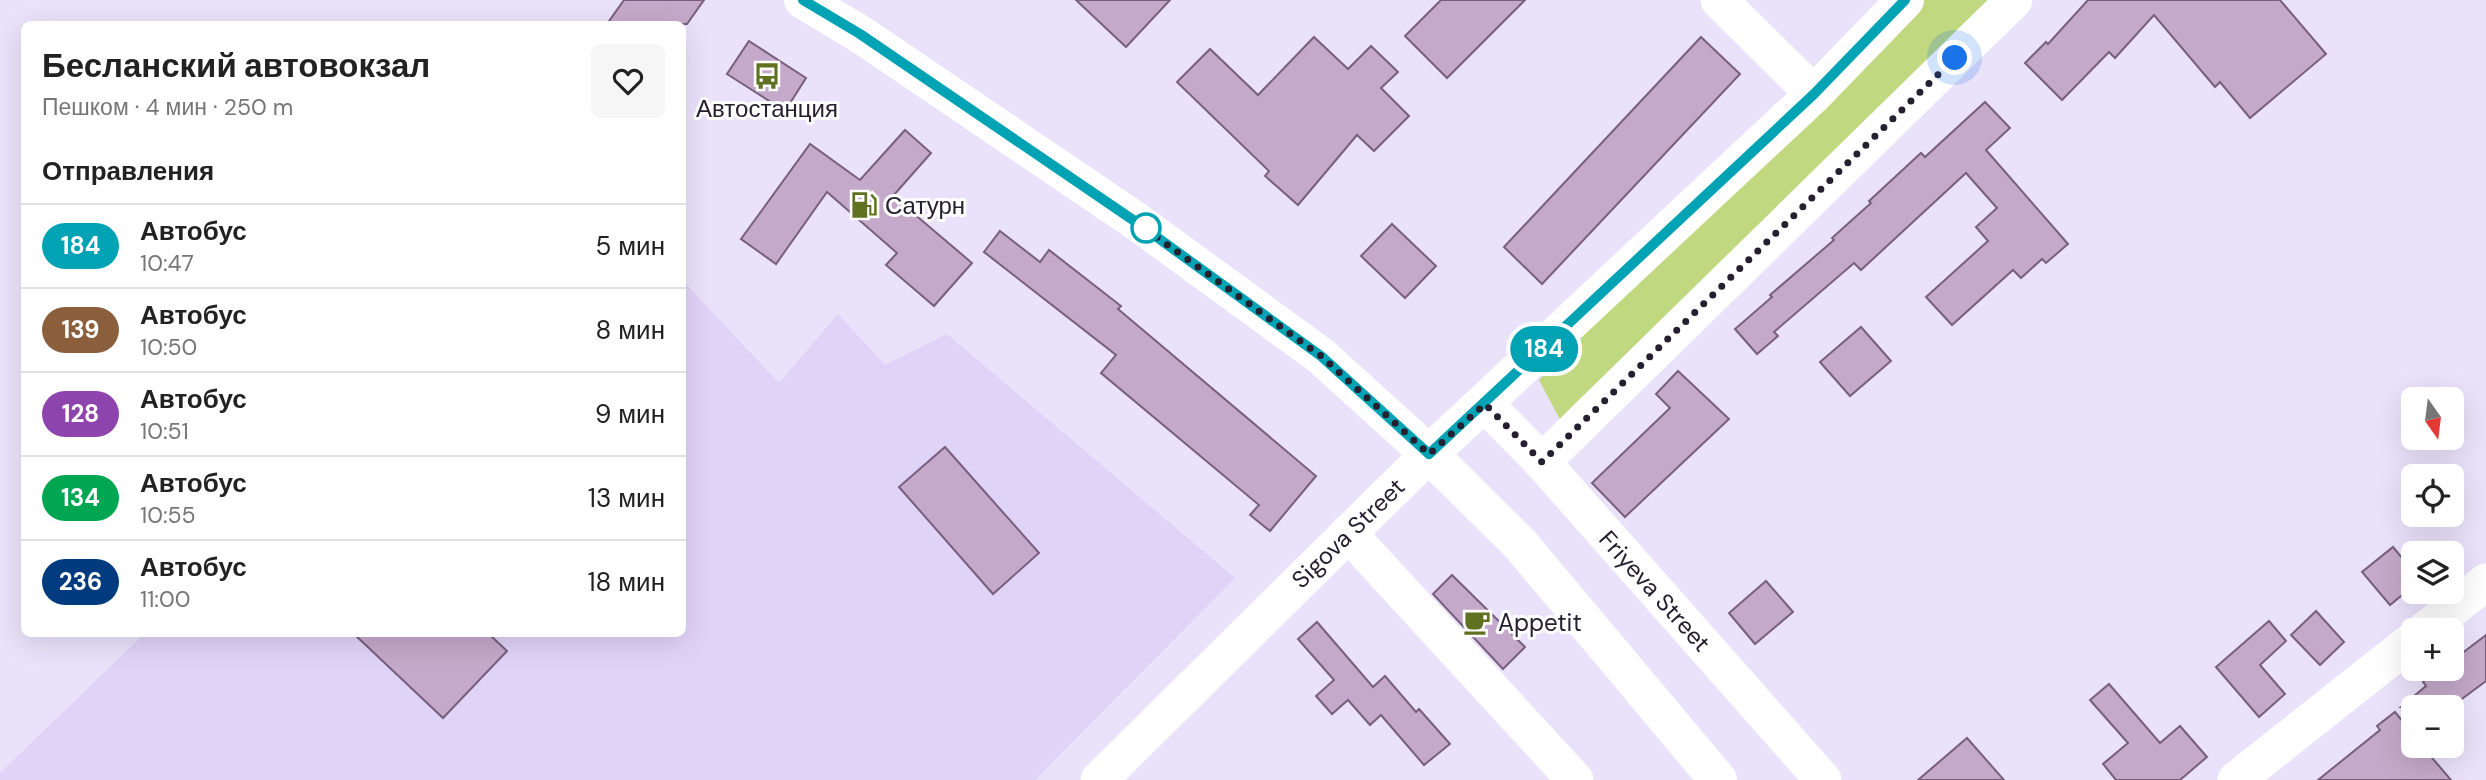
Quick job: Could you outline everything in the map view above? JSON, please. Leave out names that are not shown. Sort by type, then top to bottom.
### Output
[{"type":"main road","points":[[803,0],[860,34],[1136,222],[1321,356],[1429,454],[1520,544],[1718,780]]},
{"type":"main road","name":"Sigova Street","points":[[1429,454],[1814,94],[1905,0]]},
{"type":"street","points":[[1719,0],[1814,94]]},
{"type":"street","points":[[1542,462],[2014,0]]},
{"type":"street","name":"Friyeva Street","points":[[1485,404],[1542,462],[1823,780]]},
{"type":"street","name":"Sigova Street","points":[[1099,780],[1429,454]]},
{"type":"street","points":[[1348,533],[1575,780]]},
{"type":"street","points":[[2440,618],[2486,582]]},
{"type":"street","points":[[2236,780],[2401,649]]},
{"type":"shaded area","points":[[686,284],[779,383],[838,314],[885,365],[947,334],[1235,578],[1035,780],[0,780],[0,773],[141,637],[686,637]]},
{"type":"green space","points":[[1914,0],[2000,0],[1565,429],[1539,380]]},
{"type":"building","points":[[624,0],[704,0],[687,24],[686,21],[609,21]]},
{"type":"building","points":[[1076,0],[1170,0],[1126,47]]},
{"type":"building","points":[[1441,0],[1525,0],[1447,78],[1405,36]]},
{"type":"building","points":[[2088,0],[2280,0],[2326,54],[2250,118],[2220,82],[2215,87],[2154,15],[2115,58],[2109,52],[2062,100],[2025,63],[2046,42],[2048,44]]},
{"type":"building","points":[[1314,37],[1348,69],[1371,46],[1398,72],[1381,88],[1409,116],[1374,151],[1357,135],[1298,205],[1265,176],[1269,171],[1177,82],[1210,49],[1258,95]]},
{"type":"building","points":[[1701,37],[1740,74],[1542,284],[1504,247]]},
{"type":"building","name":"Автостанция","points":[[749,41],[806,78],[785,111],[727,74]]},
{"type":"building","points":[[1985,102],[2010,128],[1986,150],[2068,244],[2046,263],[2042,259],[2021,278],[2013,270],[1952,325],[1926,297],[1988,241],[1976,227],[1997,208],[1966,173],[1861,270],[1854,263],[1774,332],[1778,336],[1757,354],[1735,329],[1834,240],[1832,238],[1921,153],[1925,157]]},
{"type":"building","points":[[905,130],[931,153],[893,196],[972,263],[934,306],[886,265],[897,253],[827,192],[776,264],[741,239],[810,144],[860,180]]},
{"type":"building","points":[[1392,224],[1436,266],[1405,298],[1361,256]]},
{"type":"building","points":[[1000,231],[1040,262],[1049,250],[1121,306],[1118,309],[1316,476],[1270,531],[1250,515],[1259,505],[1101,373],[1116,355],[984,252]]},
{"type":"building","points":[[1861,327],[1891,361],[1850,396],[1820,362]]},
{"type":"building","points":[[1678,371],[1729,419],[1625,517],[1592,483],[1670,408],[1656,394]]},
{"type":"building","points":[[945,447],[1039,553],[993,594],[899,487]]},
{"type":"building","points":[[2393,547],[2401,557],[2401,596],[2390,605],[2362,572]]},
{"type":"building","name":"Appetit","points":[[1452,575],[1525,647],[1503,669],[1433,594]]},
{"type":"building","points":[[1766,581],[1793,612],[1755,644],[1729,613]]},
{"type":"building","points":[[2316,611],[2344,642],[2320,665],[2291,635]]},
{"type":"building","points":[[2269,621],[2286,641],[2260,665],[2285,694],[2259,717],[2216,667]]},
{"type":"building","points":[[1317,622],[1373,687],[1385,676],[1416,712],[1419,709],[1450,744],[1424,765],[1381,715],[1370,725],[1348,700],[1332,714],[1316,696],[1334,680],[1298,639]]},
{"type":"building","points":[[2486,635],[2486,681],[2464,697],[2464,695],[2415,695],[2426,686],[2424,681],[2464,681],[2464,652]]},
{"type":"building","points":[[357,637],[492,637],[507,651],[443,718]]},
{"type":"building","points":[[2109,684],[2160,743],[2180,726],[2207,757],[2180,780],[2116,780],[2103,764],[2128,743],[2090,700]]},
{"type":"building","points":[[2395,712],[2401,719],[2401,758],[2432,758],[2451,780],[2318,780],[2380,730],[2377,726]]},
{"type":"building","points":[[1967,738],[2004,780],[1918,780]]},
{"type":"bus line","name":"184","points":[[803,0],[860,34],[1136,222],[1321,356],[1429,454],[1814,94],[1905,0]]},
{"type":"place","name":"Автостанция","points":[[767,76]]},
{"type":"place","name":"Сатурн","points":[[864,205]]},
{"type":"place","name":"Appetit","points":[[1477,622]]},
{"type":"route","points":[[1146,228],[1136,222],[1321,356],[1429,454],[1485,404],[1542,462],[1955,58]]}]
